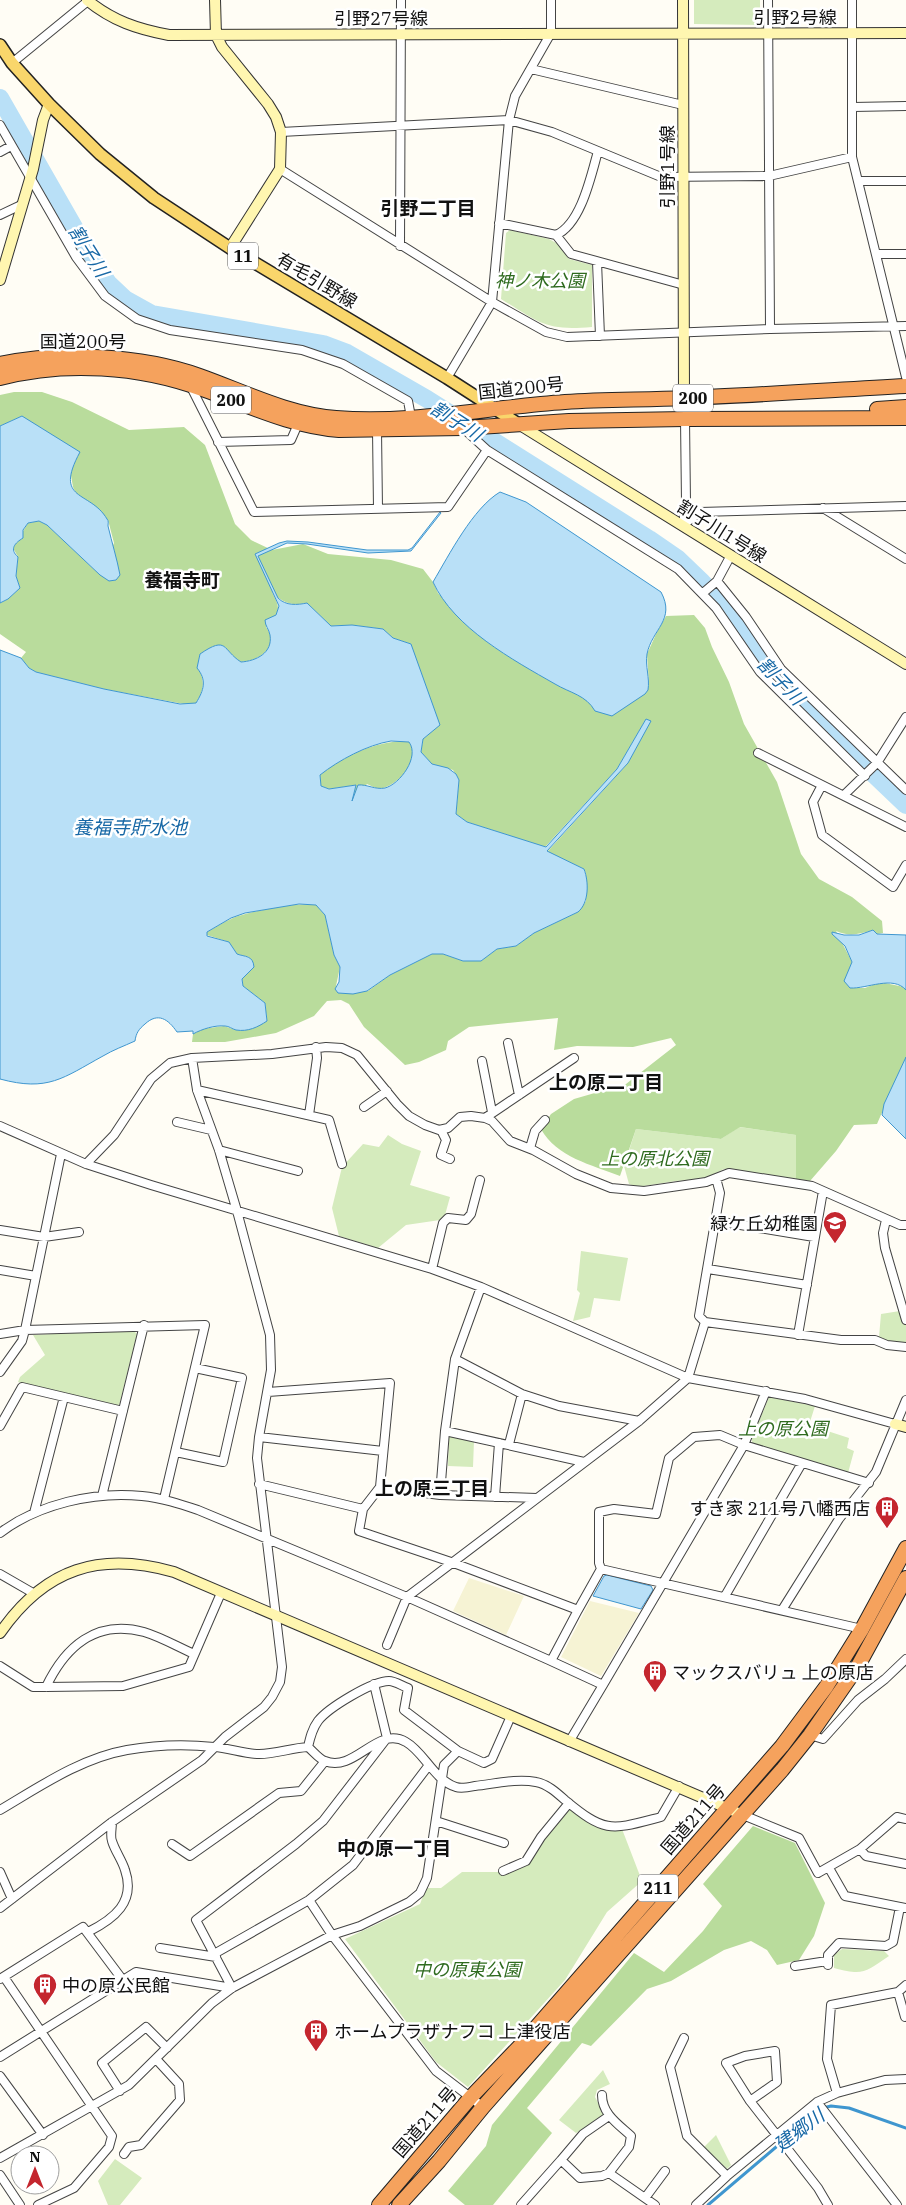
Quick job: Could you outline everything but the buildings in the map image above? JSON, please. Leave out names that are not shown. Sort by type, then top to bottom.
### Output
[{"type":"highway","name":"国道200号","points":[[0,364],[28,360],[118,358],[155,364],[199,376],[263,402],[335,418],[440,416],[570,401],[684,399],[906,386]]},
{"type":"highway","name":"国道200号","points":[[0,378],[43,370],[119,369],[154,374],[190,384],[262,413],[298,424],[339,430],[500,427],[568,421],[685,418],[906,418]]},
{"type":"highway","name":"200","points":[[684,399],[906,395]]},
{"type":"highway","points":[[685,418],[906,408]]},
{"type":"highway","name":"国道211号","points":[[379,2205],[471,2097],[519,2047],[782,1746],[826,1687],[882,1595],[906,1548]]},
{"type":"highway","name":"国道211号","points":[[399,2205],[483,2107],[743,1815],[810,1736],[858,1666],[906,1578]]},
{"type":"main road","name":"有毛引野線","points":[[0,45],[12,63],[49,104],[100,154],[154,198],[230,248],[446,378],[520,425]]},
{"type":"street","points":[[12,63],[87,0]]},
{"type":"street","name":"引野27号線","points":[[87,0],[108,14],[138,29],[169,35],[683,33]]},
{"type":"street","points":[[216,0],[216,35],[222,47],[268,104],[276,117],[281,132],[280,169],[230,248]]},
{"type":"street","points":[[400,246],[402,126],[401,0]]},
{"type":"street","points":[[446,378],[492,302],[509,120],[515,96],[552,33],[551,0]]},
{"type":"street","name":"引野1号線","points":[[683,0],[684,399]]},
{"type":"street","points":[[768,0],[770,329]]},
{"type":"street","points":[[852,0],[852,157],[906,376]]},
{"type":"street","name":"引野2号線","points":[[683,33],[906,33]]},
{"type":"street","points":[[531,69],[683,105]]},
{"type":"street","points":[[0,280],[32,173],[43,120],[49,104]]},
{"type":"street","points":[[853,106],[906,106]]},
{"type":"street","points":[[281,132],[509,120],[552,132],[661,177],[769,176],[852,157]]},
{"type":"street","points":[[0,125],[11,146],[32,173],[76,257],[105,296],[137,319],[170,330],[302,350],[344,364],[408,402],[412,417]]},
{"type":"street","points":[[0,152],[11,146]]},
{"type":"street","points":[[556,236],[566,231],[586,193],[598,151]]},
{"type":"street","points":[[280,169],[400,246],[492,302],[546,332],[567,337],[906,326]]},
{"type":"street","points":[[859,181],[906,180]]},
{"type":"street","points":[[0,215],[21,205]]},
{"type":"street","points":[[499,223],[556,236],[572,254],[684,285]]},
{"type":"street","points":[[876,254],[906,254]]},
{"type":"street","points":[[597,262],[600,336]]},
{"type":"street","points":[[190,384],[254,512],[448,507],[487,450]]},
{"type":"street","points":[[683,525],[686,503],[685,418]]},
{"type":"street","points":[[218,442],[291,440],[298,424]]},
{"type":"street","name":"割子川1号線","points":[[520,425],[906,664]]},
{"type":"street","points":[[463,428],[487,450],[678,569],[705,592],[760,672],[865,776]]},
{"type":"street","points":[[377,430],[378,509]]},
{"type":"street","points":[[683,525],[700,512],[906,506]]},
{"type":"street","points":[[823,508],[906,559]]},
{"type":"street","points":[[705,592],[716,582],[731,555]]},
{"type":"street","points":[[716,582],[746,617],[781,669],[876,764],[906,790]]},
{"type":"street","points":[[844,795],[876,764],[906,717]]},
{"type":"street","points":[[758,753],[906,827]]},
{"type":"street","points":[[822,786],[813,802],[822,835],[893,887],[906,865]]},
{"type":"street","points":[[508,1043],[519,1095]]},
{"type":"street","points":[[309,1115],[317,1058],[316,1048]]},
{"type":"street","points":[[86,1164],[114,1135],[151,1079],[170,1063],[192,1058],[272,1054],[316,1048],[342,1048],[358,1056],[409,1116],[425,1125],[441,1130],[448,1128],[460,1117],[486,1118],[492,1121],[510,1141],[530,1148],[576,1174],[611,1188],[644,1191],[706,1182],[729,1173],[812,1186],[886,1220],[900,1225],[906,1224]]},
{"type":"street","points":[[0,1908],[112,1822],[202,1760],[264,1707],[280,1682],[282,1668],[257,1458],[271,1370],[270,1335],[219,1150],[197,1090],[192,1058]]},
{"type":"street","points":[[486,1118],[492,1112],[574,1058]]},
{"type":"street","points":[[482,1061],[492,1112]]},
{"type":"street","points":[[197,1090],[329,1120],[342,1164]]},
{"type":"street","points":[[364,1107],[387,1091]]},
{"type":"street","points":[[530,1148],[535,1131],[545,1120]]},
{"type":"street","points":[[177,1122],[211,1130]]},
{"type":"street","points":[[0,1126],[86,1164],[151,1186],[432,1268],[481,1287],[688,1378],[805,1399],[906,1427]]},
{"type":"street","points":[[441,1130],[446,1140],[441,1155],[450,1159]]},
{"type":"street","points":[[219,1150],[298,1171]]},
{"type":"street","points":[[0,1372],[22,1341],[61,1154]]},
{"type":"street","points":[[716,1178],[720,1193],[699,1316],[705,1322],[841,1340],[875,1340],[887,1345],[906,1347]]},
{"type":"street","points":[[432,1268],[443,1222],[448,1218],[466,1220],[471,1214],[480,1180]]},
{"type":"street","points":[[798,1335],[823,1191]]},
{"type":"street","points":[[886,1220],[883,1233],[885,1248],[906,1320]]},
{"type":"street","points":[[716,1221],[814,1237]]},
{"type":"street","points":[[0,1230],[44,1237],[79,1232]]},
{"type":"street","points":[[708,1269],[807,1285]]},
{"type":"street","points":[[0,1270],[36,1276]]},
{"type":"street","points":[[440,1495],[445,1430],[455,1359],[481,1287]]},
{"type":"street","points":[[387,1645],[408,1597],[451,1562],[639,1421],[688,1378],[705,1322]]},
{"type":"street","points":[[102,1496],[144,1325]]},
{"type":"street","points":[[0,1334],[25,1330],[144,1325],[205,1325],[164,1499]]},
{"type":"street","points":[[455,1359],[522,1394],[559,1406],[639,1421]]},
{"type":"street","points":[[176,1452],[223,1462],[236,1406],[242,1378],[195,1368]]},
{"type":"street","points":[[268,1392],[390,1383],[380,1487],[363,1510],[359,1530],[451,1562],[578,1610]]},
{"type":"street","points":[[0,1426],[22,1387],[123,1411]]},
{"type":"street","points":[[569,1742],[744,1445],[766,1391]]},
{"type":"street","points":[[510,1444],[522,1394]]},
{"type":"street","points":[[34,1513],[64,1397]]},
{"type":"street","points":[[782,1610],[839,1519],[876,1472],[906,1400]]},
{"type":"street","points":[[445,1430],[584,1462]]},
{"type":"street","points":[[552,1661],[601,1568],[599,1563],[598,1512],[614,1509],[656,1514],[669,1458],[694,1437],[720,1435],[744,1445],[869,1483]]},
{"type":"street","points":[[259,1437],[383,1451]]},
{"type":"street","points":[[495,1497],[499,1443]]},
{"type":"street","points":[[725,1596],[802,1463]]},
{"type":"street","points":[[259,1484],[363,1510]]},
{"type":"street","points":[[380,1487],[440,1495],[536,1498]]},
{"type":"street","points":[[0,1533],[34,1513],[68,1502],[102,1496],[140,1496],[164,1499],[198,1510],[266,1537],[408,1597],[603,1684]]},
{"type":"street","points":[[0,1633],[10,1618],[33,1593],[77,1569],[127,1562],[150,1565],[174,1572],[569,1742],[679,1786],[799,1838],[818,1873],[860,1849],[897,1817],[906,1819]]},
{"type":"street","points":[[601,1568],[862,1629]]},
{"type":"street","points":[[0,1574],[33,1593]]},
{"type":"street","points":[[0,1666],[33,1687],[123,1686],[189,1668],[221,1592]]},
{"type":"street","points":[[46,1687],[54,1670],[77,1643],[106,1632],[123,1629],[144,1632],[194,1654]]},
{"type":"street","points":[[810,1736],[823,1739],[858,1700],[885,1679],[906,1659]]},
{"type":"street","points":[[308,1747],[312,1731],[319,1720],[354,1694],[374,1684],[390,1681],[408,1688],[404,1710],[458,1752],[484,1763],[492,1760],[510,1716]]},
{"type":"street","points":[[374,1684],[387,1738]]},
{"type":"street","points":[[0,1810],[39,1787],[105,1756],[127,1750],[180,1745],[215,1747],[257,1754],[277,1753],[289,1748],[308,1747],[325,1761],[337,1763],[350,1759],[387,1738],[407,1742],[442,1779],[458,1788],[520,1781],[536,1782],[549,1787],[588,1819],[606,1827],[626,1826],[661,1817],[679,1786]]},
{"type":"street","points":[[232,1988],[196,1920],[296,1844],[323,1821],[387,1738]]},
{"type":"street","points":[[0,2158],[120,2091],[156,2059],[212,2003],[232,1988],[332,1935],[368,1922],[409,1902],[420,1893],[427,1878],[444,1765],[458,1752]]},
{"type":"street","points":[[172,1844],[190,1856],[279,1793],[301,1791],[325,1761]]},
{"type":"street","points":[[160,1948],[215,1955],[309,1900],[353,1865],[429,1765]]},
{"type":"street","points":[[503,1871],[526,1861],[540,1837],[569,1803]]},
{"type":"street","points":[[436,1821],[504,1844]]},
{"type":"street","points":[[88,1932],[107,1922],[125,1901],[129,1885],[125,1869],[111,1840],[112,1822]]},
{"type":"street","points":[[860,1849],[866,1856],[906,1864]]},
{"type":"street","points":[[795,1966],[827,1963],[828,1955],[839,1943],[886,1946],[893,1942],[903,1908],[845,1896],[829,1868]]},
{"type":"street","points":[[0,1872],[12,1899]]},
{"type":"street","points":[[309,1900],[332,1935],[436,2071],[483,2107]]},
{"type":"street","points":[[38,2205],[74,2188],[109,2147],[112,2136],[2,1978],[83,1927],[122,1979]]},
{"type":"street","points":[[0,2056],[136,1972],[232,1988]]},
{"type":"street","points":[[837,2092],[827,2059],[831,2004],[898,1992],[906,1985]]},
{"type":"street","points":[[898,1992],[905,2018]]},
{"type":"street","points":[[120,2091],[102,2063],[146,2027],[167,2048]]},
{"type":"street","points":[[684,2038],[670,2067],[687,2136],[727,2176]]},
{"type":"street","points":[[750,2100],[777,2082],[775,2051],[745,2056],[726,2063],[750,2100],[818,2188],[828,2205]]},
{"type":"street","points":[[124,2154],[129,2147],[141,2145],[180,2100],[179,2084],[156,2059]]},
{"type":"street","points":[[0,2076],[43,2135]]},
{"type":"street","points":[[696,2205],[727,2176],[817,2103],[837,2092],[885,2080],[906,2079]]},
{"type":"street","points":[[561,2160],[580,2178],[602,2176],[609,2173],[629,2146],[631,2136],[609,2116],[602,2103],[602,2095]]},
{"type":"street","points":[[817,2103],[897,2205]]},
{"type":"street","points":[[521,2205],[582,2134],[609,2116]]},
{"type":"street","points":[[645,2198],[665,2171]]},
{"type":"street","points":[[609,2173],[655,2205]]},
{"type":"street","points":[[0,2175],[20,2205]]},
{"type":"shaded area","points":[[469,1578],[524,1596],[506,1635],[453,1611]]},
{"type":"shaded area","points":[[590,1601],[639,1613],[601,1676],[561,1657]]},
{"type":"green space","points":[[694,0],[760,0],[760,25],[694,24]]},
{"type":"green space","name":"神ノ木公園","points":[[510,230],[549,239],[558,244],[569,259],[592,265],[592,327],[563,328],[553,326],[525,314],[501,299],[506,233]]},
{"type":"green space","points":[[14,392],[42,392],[72,402],[129,430],[184,427],[205,445],[235,524],[251,540],[272,550],[303,544],[328,554],[391,560],[423,569],[433,582],[438,593],[464,622],[491,645],[557,685],[577,693],[592,705],[617,713],[649,684],[647,654],[666,616],[694,615],[705,628],[729,682],[744,724],[777,782],[801,854],[819,879],[852,897],[882,921],[883,933],[877,934],[873,930],[859,934],[836,931],[852,962],[847,974],[850,988],[865,988],[880,982],[904,987],[906,990],[906,1057],[877,1124],[854,1125],[836,1151],[810,1181],[796,1179],[796,1135],[740,1127],[721,1139],[636,1129],[620,1176],[587,1164],[565,1153],[548,1139],[541,1129],[551,1114],[574,1099],[626,1084],[676,1045],[671,1038],[633,1047],[577,1046],[554,1050],[558,1018],[469,1027],[448,1041],[446,1050],[419,1062],[405,1065],[364,1027],[349,1004],[341,1000],[327,1001],[314,1016],[276,1033],[225,1042],[192,1042],[193,1034],[202,1029],[224,1026],[236,1030],[267,1021],[265,1003],[243,986],[242,979],[254,967],[249,957],[237,954],[229,942],[207,935],[207,932],[238,916],[286,906],[316,905],[325,915],[334,955],[340,967],[336,986],[368,991],[390,975],[432,954],[443,954],[463,961],[481,961],[497,949],[516,946],[534,933],[578,912],[586,901],[586,874],[584,869],[547,852],[628,763],[650,721],[646,719],[617,769],[545,847],[467,822],[456,814],[459,780],[453,770],[432,764],[421,752],[423,739],[429,734],[411,644],[393,638],[383,629],[352,625],[331,626],[307,603],[288,603],[272,592],[278,611],[266,627],[271,640],[266,651],[255,659],[241,662],[224,646],[220,645],[209,648],[200,654],[199,667],[203,687],[196,703],[189,705],[104,689],[36,672],[29,668],[21,658],[26,652],[0,634],[0,603],[8,599],[20,588],[16,576],[18,557],[13,548],[28,523],[39,521],[47,525],[100,575],[114,543],[108,520],[97,508],[76,494],[70,470],[22,416],[0,426],[0,395]]},
{"type":"green space","points":[[402,741],[409,742],[412,748],[411,762],[398,780],[392,784],[381,788],[367,784],[352,801],[356,785],[329,789],[321,786],[320,775],[338,762],[370,747]]},
{"type":"green space","name":"上の原北公園","points":[[739,1127],[796,1135],[796,1179],[724,1169],[704,1179],[637,1187],[629,1184],[624,1166],[636,1129],[721,1139]]},
{"type":"green space","points":[[388,1135],[402,1144],[421,1151],[410,1185],[450,1197],[445,1215],[440,1220],[406,1225],[378,1248],[339,1236],[332,1208],[342,1167],[363,1144],[379,1147]]},
{"type":"green space","points":[[581,1251],[628,1258],[620,1301],[594,1298],[590,1317],[573,1321],[580,1293],[577,1290]]},
{"type":"green space","points":[[900,1311],[906,1325],[906,1344],[888,1341],[879,1337],[881,1314]]},
{"type":"green space","points":[[133,1330],[137,1334],[119,1406],[18,1382],[20,1377],[45,1355],[33,1335]]},
{"type":"green space","name":"上の原公園","points":[[769,1397],[815,1406],[809,1425],[849,1438],[847,1448],[854,1451],[848,1473],[752,1444],[752,1438]]},
{"type":"green space","points":[[449,1436],[474,1441],[473,1467],[448,1466]]},
{"type":"green space","name":"中の原東公園","points":[[569,1807],[593,1824],[606,1828],[622,1829],[642,1881],[607,1912],[565,1980],[468,2087],[436,2062],[345,1939],[420,1904],[426,1888],[441,1888],[462,1872],[504,1872],[528,1862],[542,1838]]},
{"type":"green space","points":[[753,1826],[795,1843],[825,1903],[814,1936],[799,1960],[777,1965],[767,1950],[751,1941],[724,1950],[671,1981],[647,1989],[591,2046],[582,2043],[527,2108],[552,2133],[493,2205],[465,2205],[448,2191],[486,2146],[492,2125],[634,1953],[664,1972],[703,1931],[722,1906],[703,1884]]},
{"type":"green space","points":[[842,1949],[884,1951],[889,1956],[869,1969],[852,1972],[834,1968],[834,1955]]},
{"type":"green space","points":[[603,2070],[610,2084],[597,2090],[595,2097],[605,2116],[576,2133],[559,2120]]},
{"type":"green space","points":[[716,2135],[731,2165],[727,2169],[704,2147]]},
{"type":"green space","points":[[115,2159],[142,2178],[120,2205],[108,2205],[98,2181]]},
{"type":"water","points":[[22,416],[80,452],[70,479],[72,488],[100,510],[108,521],[120,575],[116,580],[109,581],[100,575],[47,525],[39,521],[28,523],[23,530],[23,538],[14,546],[15,554],[18,557],[16,576],[20,588],[8,599],[0,603],[0,426]]},
{"type":"water","points":[[500,492],[526,502],[661,592],[666,610],[662,624],[653,638],[647,654],[648,690],[612,716],[595,711],[587,701],[521,664],[486,641],[455,614],[433,582],[471,520],[490,499]]},
{"type":"water","name":"養福寺貯水池","points":[[440,512],[411,551],[368,553],[287,543],[258,556],[281,601],[292,604],[307,603],[331,626],[352,625],[383,629],[393,638],[411,644],[440,725],[423,739],[421,752],[432,764],[448,768],[456,774],[459,780],[456,814],[467,822],[546,847],[617,769],[646,719],[651,721],[628,763],[547,851],[584,869],[587,880],[587,892],[582,908],[578,912],[534,933],[516,946],[497,949],[481,961],[463,961],[443,954],[432,954],[390,975],[367,991],[353,994],[338,993],[335,989],[339,982],[340,967],[334,955],[325,915],[316,905],[299,904],[245,913],[231,918],[207,932],[207,936],[229,942],[237,954],[252,960],[254,967],[242,979],[243,986],[265,1003],[267,1021],[249,1030],[236,1030],[226,1026],[217,1026],[193,1034],[193,1031],[177,1032],[166,1021],[154,1018],[139,1029],[135,1041],[54,1081],[31,1084],[0,1079],[0,650],[21,658],[29,668],[36,672],[104,689],[180,704],[196,703],[203,685],[202,677],[197,668],[200,654],[209,648],[220,645],[224,646],[241,662],[258,658],[269,647],[270,635],[265,620],[276,615],[279,606],[255,554],[287,541],[367,550],[408,550],[412,548]],"holes":[[[391,741],[409,742],[412,748],[410,762],[402,776],[391,785],[385,788],[358,785],[352,801],[356,785],[329,789],[321,786],[320,775],[354,754],[372,746]]]},
{"type":"water","points":[[873,930],[877,934],[906,935],[906,990],[901,986],[887,983],[850,988],[844,981],[852,962],[845,946],[832,932],[844,935],[859,935]]},
{"type":"water","points":[[906,1057],[906,1139],[882,1115],[884,1104]]},
{"type":"water","points":[[607,1575],[651,1586],[653,1590],[641,1609],[593,1596],[604,1576]]},
{"type":"waterway","name":"割子川","points":[[0,98],[91,257],[108,283],[125,299],[152,314],[323,344],[347,353],[427,399],[649,539],[678,559],[702,582],[714,595],[765,667],[797,701],[906,805]]},
{"type":"waterway","name":"建郷川","points":[[792,2132],[823,2108],[831,2106],[849,2108],[906,2128]]},
{"type":"waterway","name":"建郷川","points":[[784,2140],[792,2132]]},
{"type":"waterway","name":"建郷川","points":[[708,2205],[782,2142]]},
{"type":"place","name":"緑ケ丘幼稚園","points":[[835,1244]]},
{"type":"place","name":"すき家 211号八幡西店","points":[[887,1529]]},
{"type":"place","name":"マックスバリュ 上の原店","points":[[655,1693]]},
{"type":"place","name":"中の原公民館","points":[[45,2006]]},
{"type":"place","name":"ホームプラザナフコ 上津役店","points":[[316,2052]]},
{"type":"district","name":"引野二丁目","points":[[428,208]]},
{"type":"district","name":"養福寺町","points":[[182,580]]},
{"type":"district","name":"上の原二丁目","points":[[606,1082]]},
{"type":"district","name":"上の原三丁目","points":[[432,1488]]},
{"type":"district","name":"中の原一丁目","points":[[394,1848]]}]
